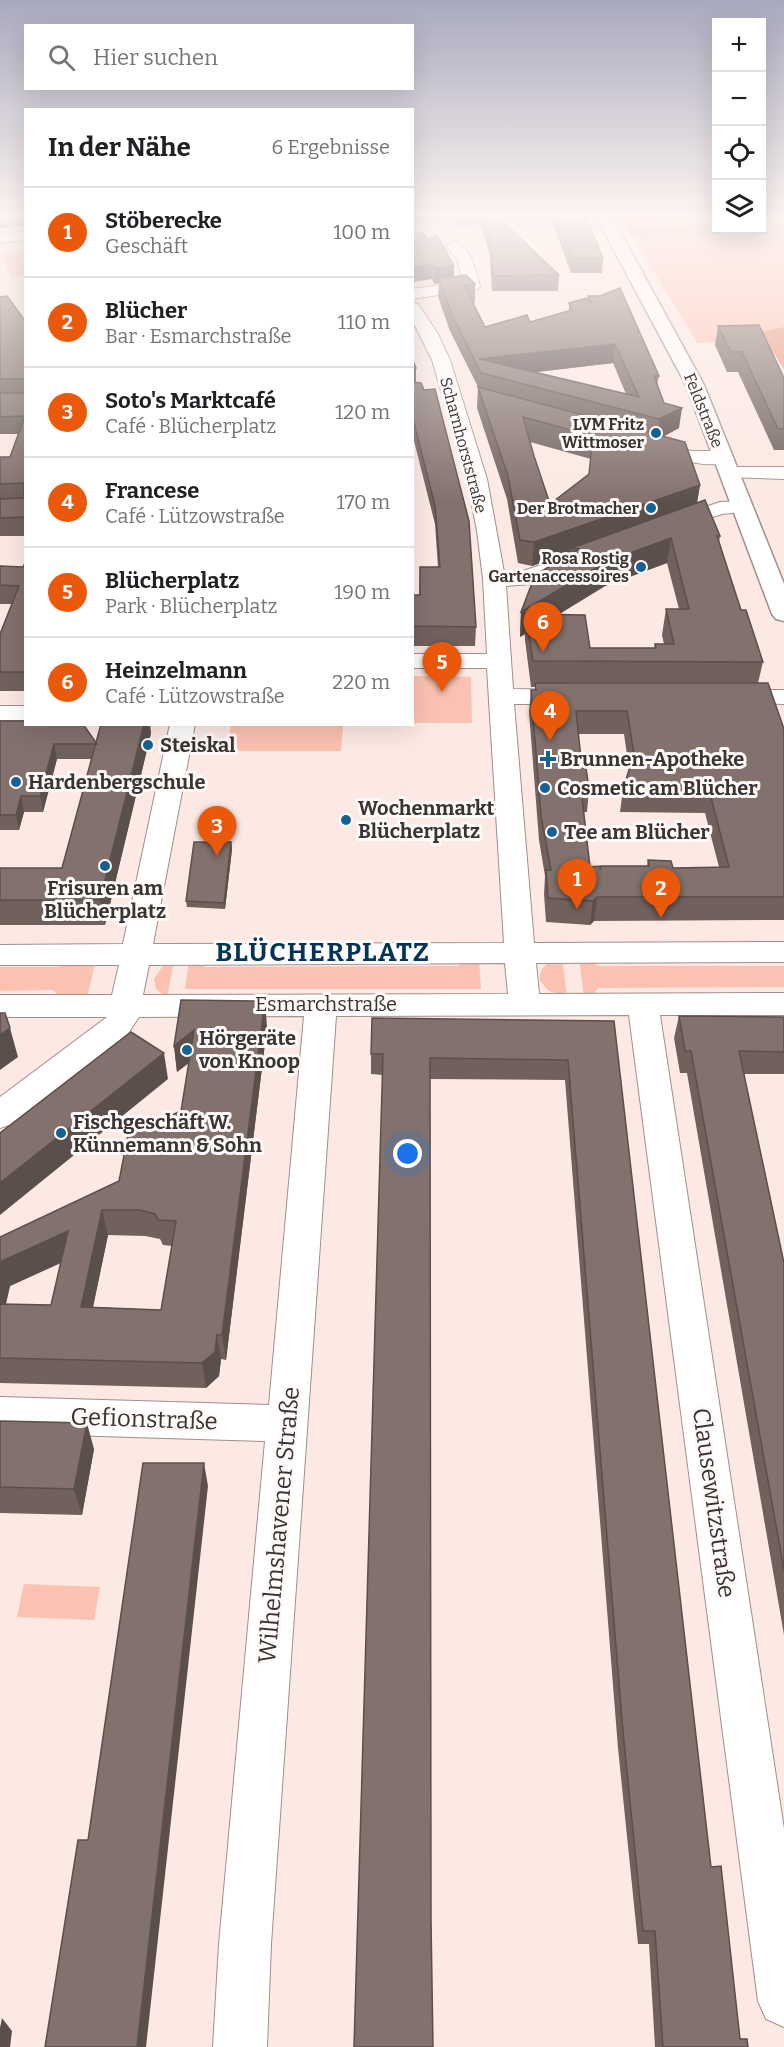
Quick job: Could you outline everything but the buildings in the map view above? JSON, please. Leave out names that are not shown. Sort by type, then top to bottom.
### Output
[{"type":"street","name":"Scharnhorststraße","points":[[414,311],[430,334],[451,393],[477,480],[494,579],[498,661]]},
{"type":"street","name":"Feldstraße","points":[[656,311],[684,362],[784,614]]},
{"type":"street","points":[[430,392],[451,393],[474,399]]},
{"type":"street","points":[[633,442],[690,457],[729,471],[784,482]]},
{"type":"street","points":[[729,471],[784,473]]},
{"type":"street","points":[[652,532],[720,508],[743,507]]},
{"type":"street","points":[[494,579],[523,579],[598,552]]},
{"type":"street","points":[[414,661],[498,661],[524,1004]]},
{"type":"street","points":[[500,696],[598,697]]},
{"type":"street","points":[[703,697],[784,697]]},
{"type":"street","points":[[0,713],[24,712]]},
{"type":"street","points":[[0,1115],[116,1027],[127,1004],[183,726]]},
{"type":"street","points":[[0,955],[784,952]]},
{"type":"street","name":"Wilhelmshavener Straße","points":[[240,2047],[246,1932],[321,1004]]},
{"type":"street","name":"Clausewitzstraße","points":[[643,1004],[784,2001]]},
{"type":"street","name":"Esmarchstraße","points":[[0,1006],[784,1004]]},
{"type":"street","name":"Gefionstraße","points":[[0,1414],[288,1424]]},
{"type":"shaded area","points":[[677,311],[784,311],[784,369],[766,341],[697,343]]},
{"type":"shaded area","points":[[784,327],[784,369],[760,332]]},
{"type":"shaded area","points":[[414,676],[471,677],[472,723],[414,723]]},
{"type":"shaded area","points":[[231,726],[343,726],[341,751],[227,751]]},
{"type":"shaded area","points":[[579,958],[600,966],[784,966],[784,987],[598,988],[591,998],[584,998]]},
{"type":"shaded area","points":[[479,959],[481,989],[185,989],[189,960],[201,960],[204,967],[458,966],[466,960]]},
{"type":"shaded area","points":[[562,959],[567,997],[549,991],[540,981],[541,972],[546,965]]},
{"type":"shaded area","points":[[174,961],[167,998],[156,989],[154,979],[162,967]]},
{"type":"shaded area","points":[[66,964],[95,964],[87,997],[60,997],[53,990],[0,991],[0,967],[57,967]]},
{"type":"shaded area","points":[[24,1584],[100,1587],[94,1620],[17,1617]]},
{"type":"place","name":"LVM Fritz Wittmoser","points":[[656,433]]},
{"type":"place","name":"Der Brotmacher","points":[[651,508]]},
{"type":"place","name":"Rosa Rostig Gartenaccessoires","points":[[641,567]]},
{"type":"place","name":"Heinzelmann","points":[[543,652]]},
{"type":"place","name":"Blücherplatz","points":[[442,692]]},
{"type":"place","name":"Francese","points":[[550,741]]},
{"type":"place","name":"Steiskal","points":[[148,745]]},
{"type":"place","name":"Brunnen-Apotheke","points":[[548,759]]},
{"type":"place","name":"Hardenbergschule","points":[[16,782]]},
{"type":"place","name":"Cosmetic am Blücher","points":[[545,788]]},
{"type":"place","name":"Wochenmarkt Blücherplatz","points":[[346,820]]},
{"type":"place","name":"Tee am Blücher","points":[[552,832]]},
{"type":"place","name":"Soto's Marktcafé","points":[[217,856]]},
{"type":"place","name":"Frisuren am Blücherplatz","points":[[105,866]]},
{"type":"place","name":"Stöberecke","points":[[577,909]]},
{"type":"place","name":"Blücher","points":[[661,918]]},
{"type":"place","name":"Hörgeräte von Knoop","points":[[187,1050]]},
{"type":"place","name":"Fischgeschäft W. Künnemann & Sohn","points":[[61,1133]]},
{"type":"district","name":"BLÜCHERPLATZ","points":[[323,952]]}]
